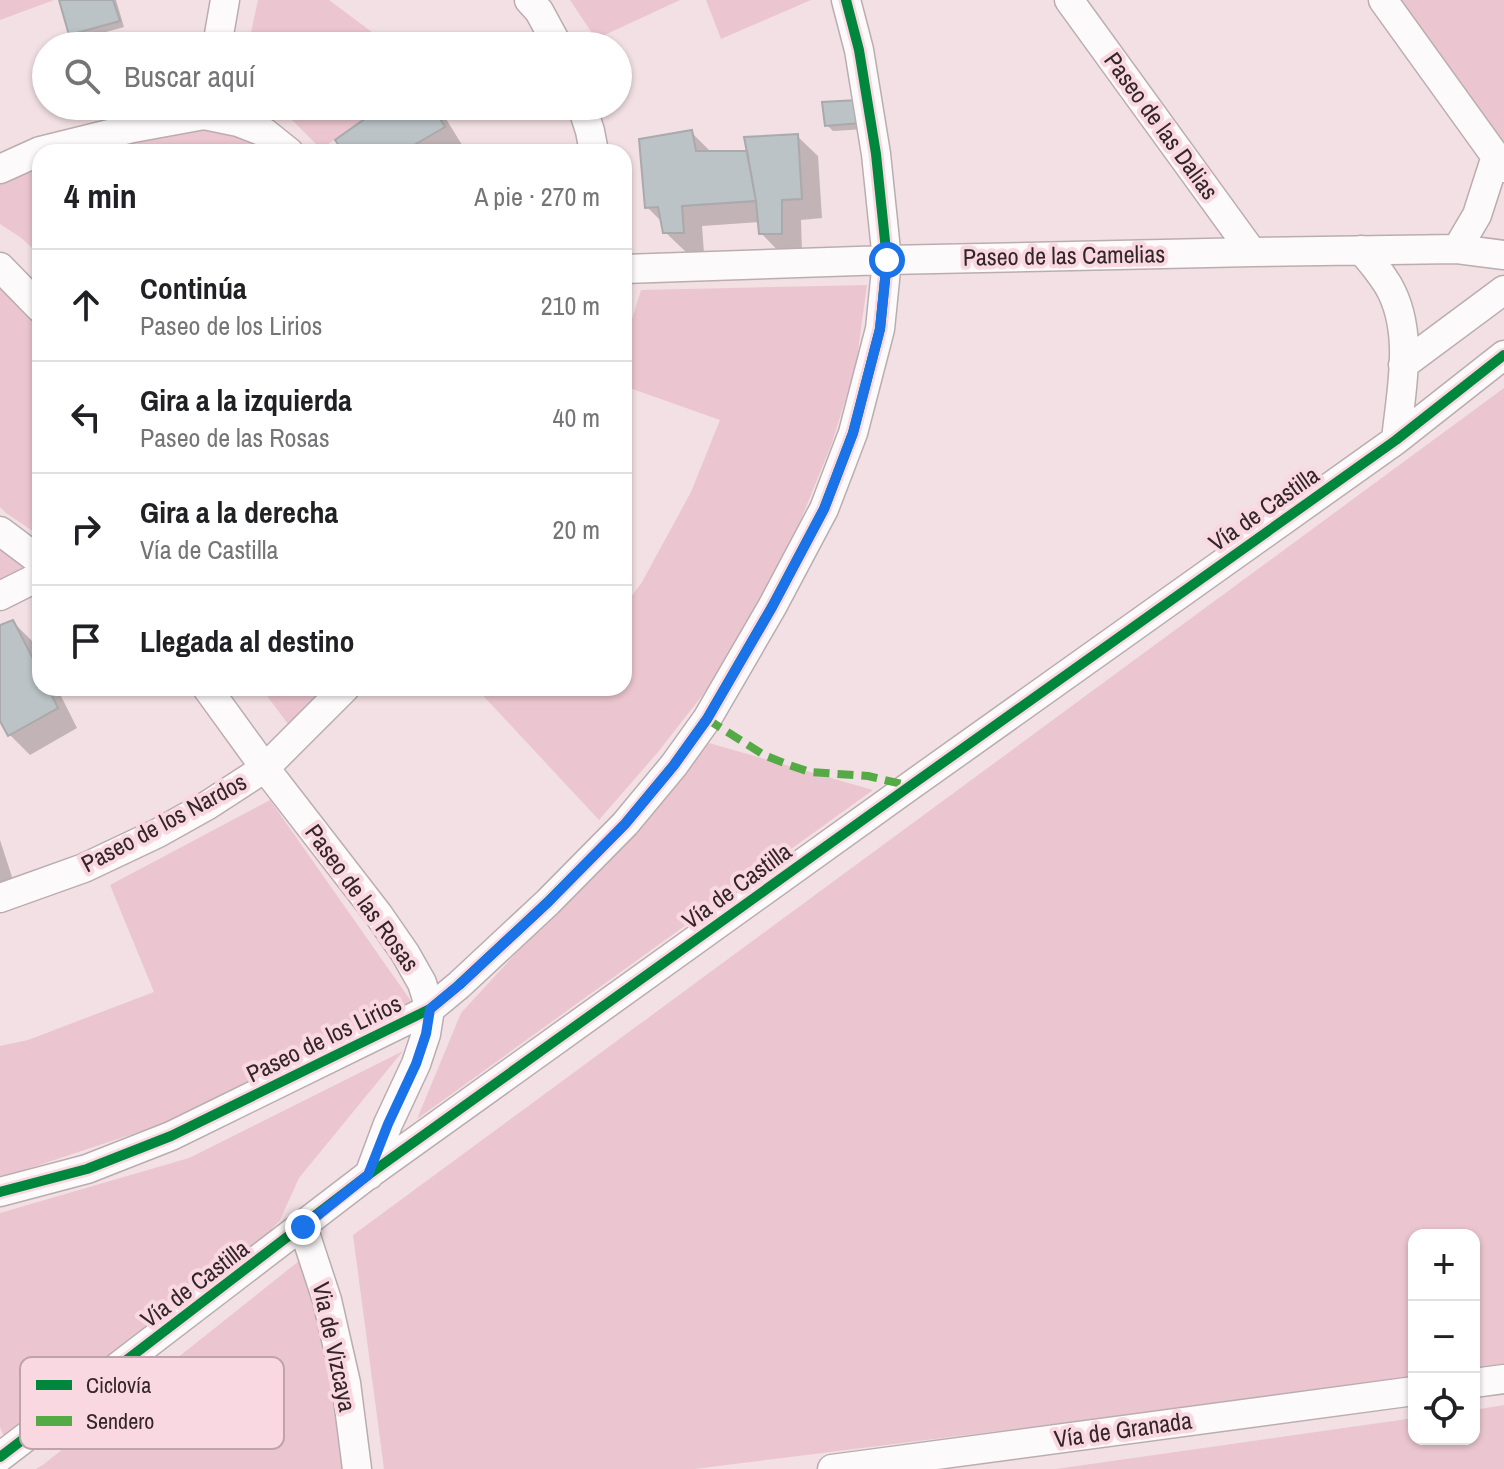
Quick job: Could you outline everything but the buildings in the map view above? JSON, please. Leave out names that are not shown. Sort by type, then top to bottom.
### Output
[{"type":"street","points":[[219,32],[225,0]]},
{"type":"street","points":[[529,0],[550,32]]},
{"type":"street","name":"Paseo de los Lirios","points":[[0,1192],[87,1169],[171,1136],[430,1009],[548,902],[625,824],[707,719],[824,509],[853,433],[880,329],[887,260],[876,154],[859,50],[846,0]]},
{"type":"street","name":"Paseo de las Dalias","points":[[1069,0],[1252,252]]},
{"type":"street","points":[[1383,0],[1500,162],[1477,215],[1457,249]]},
{"type":"street","points":[[68,144],[165,120]]},
{"type":"street","points":[[232,120],[264,132],[279,144]]},
{"type":"street","points":[[586,120],[592,144]]},
{"type":"street","points":[[0,169],[32,155]]},
{"type":"street","name":"Paseo de las Camelias","points":[[632,269],[1361,250],[1457,249],[1504,255]]},
{"type":"street","points":[[1361,250],[1390,287],[1404,339],[1396,440]]},
{"type":"street","points":[[0,267],[32,300]]},
{"type":"street","points":[[1403,365],[1504,290]]},
{"type":"street","name":"Vía de Castilla","points":[[132,1357],[368,1175],[1396,440],[1504,355]]},
{"type":"street","points":[[0,531],[32,555]]},
{"type":"street","points":[[0,596],[32,580]]},
{"type":"street","name":"Paseo de las Rosas","points":[[213,696],[378,914],[422,983],[430,1009]]},
{"type":"street","name":"Paseo de los Nardos","points":[[0,898],[84,868],[208,805],[265,768],[337,696]]},
{"type":"street","points":[[368,1175],[416,1064],[430,1009]]},
{"type":"street","name":"Via de Vizcaya","points":[[303,1227],[327,1300],[340,1355],[357,1469]]},
{"type":"street","points":[[1480,1382],[1504,1379]]},
{"type":"street","name":"Vía de Granada","points":[[832,1469],[1408,1392]]},
{"type":"street","name":"Vía de Castilla","points":[[0,1457],[20,1442]]},
{"type":"shaded area","points":[[0,0],[54,0],[0,20]]},
{"type":"shaded area","points":[[258,0],[329,0],[372,32],[251,32]]},
{"type":"shaded area","points":[[570,0],[680,0],[611,32],[591,32]]},
{"type":"shaded area","points":[[706,0],[811,0],[721,39]]},
{"type":"shaded area","points":[[1398,0],[1504,0],[1504,151]]},
{"type":"shaded area","points":[[363,120],[328,144],[316,144],[293,121]]},
{"type":"shaded area","points":[[202,122],[256,144],[111,144]]},
{"type":"shaded area","points":[[32,167],[32,248],[0,224],[0,181]]},
{"type":"shaded area","points":[[867,285],[856,365],[832,443],[791,544],[723,669],[658,752],[599,820],[483,696],[632,696],[632,596],[691,492],[720,420],[632,389],[632,319],[641,290]]},
{"type":"shaded area","points":[[0,286],[13,295],[32,318],[32,531],[0,507]]},
{"type":"shaded area","points":[[1504,388],[1504,1368],[1480,1371],[1480,1229],[1408,1229],[1408,1380],[695,1469],[384,1469],[353,1235]]},
{"type":"shaded area","points":[[0,542],[32,561],[32,565],[0,580]]},
{"type":"shaded area","points":[[267,696],[318,696],[288,724]]},
{"type":"shaded area","points":[[709,743],[873,790],[417,1119],[461,1013]]},
{"type":"shaded area","points":[[270,800],[411,1001],[178,1119],[0,1178],[0,1046],[28,1040],[154,992],[110,885]]},
{"type":"shaded area","points":[[403,1051],[299,1178],[280,1220],[242,1262],[117,1357],[20,1357],[20,1431],[6,1442],[0,1427],[0,1213],[189,1158]]},
{"type":"shaded area","points":[[304,1257],[347,1469],[36,1469],[63,1449],[284,1449],[284,1357],[178,1357]]},
{"type":"shaded area","points":[[1504,1405],[1504,1469],[1056,1469],[1408,1419],[1408,1445],[1480,1445],[1480,1409]]},
{"type":"marked path","points":[[707,719],[764,755],[810,772],[868,776],[910,786]]},
{"type":"cycle path","points":[[0,1192],[87,1169],[171,1136],[430,1009],[548,902],[625,824],[707,719],[824,509],[853,433],[880,329],[887,260],[876,154],[859,50],[846,0]]},
{"type":"cycle path","points":[[130,1357],[368,1175],[1396,440],[1504,355]]},
{"type":"cycle path","points":[[0,1457],[20,1442]]},
{"type":"route","points":[[303,1227],[368,1175],[416,1064],[430,1009],[548,902],[625,824],[707,719],[824,509],[853,433],[880,329],[887,260]]}]
